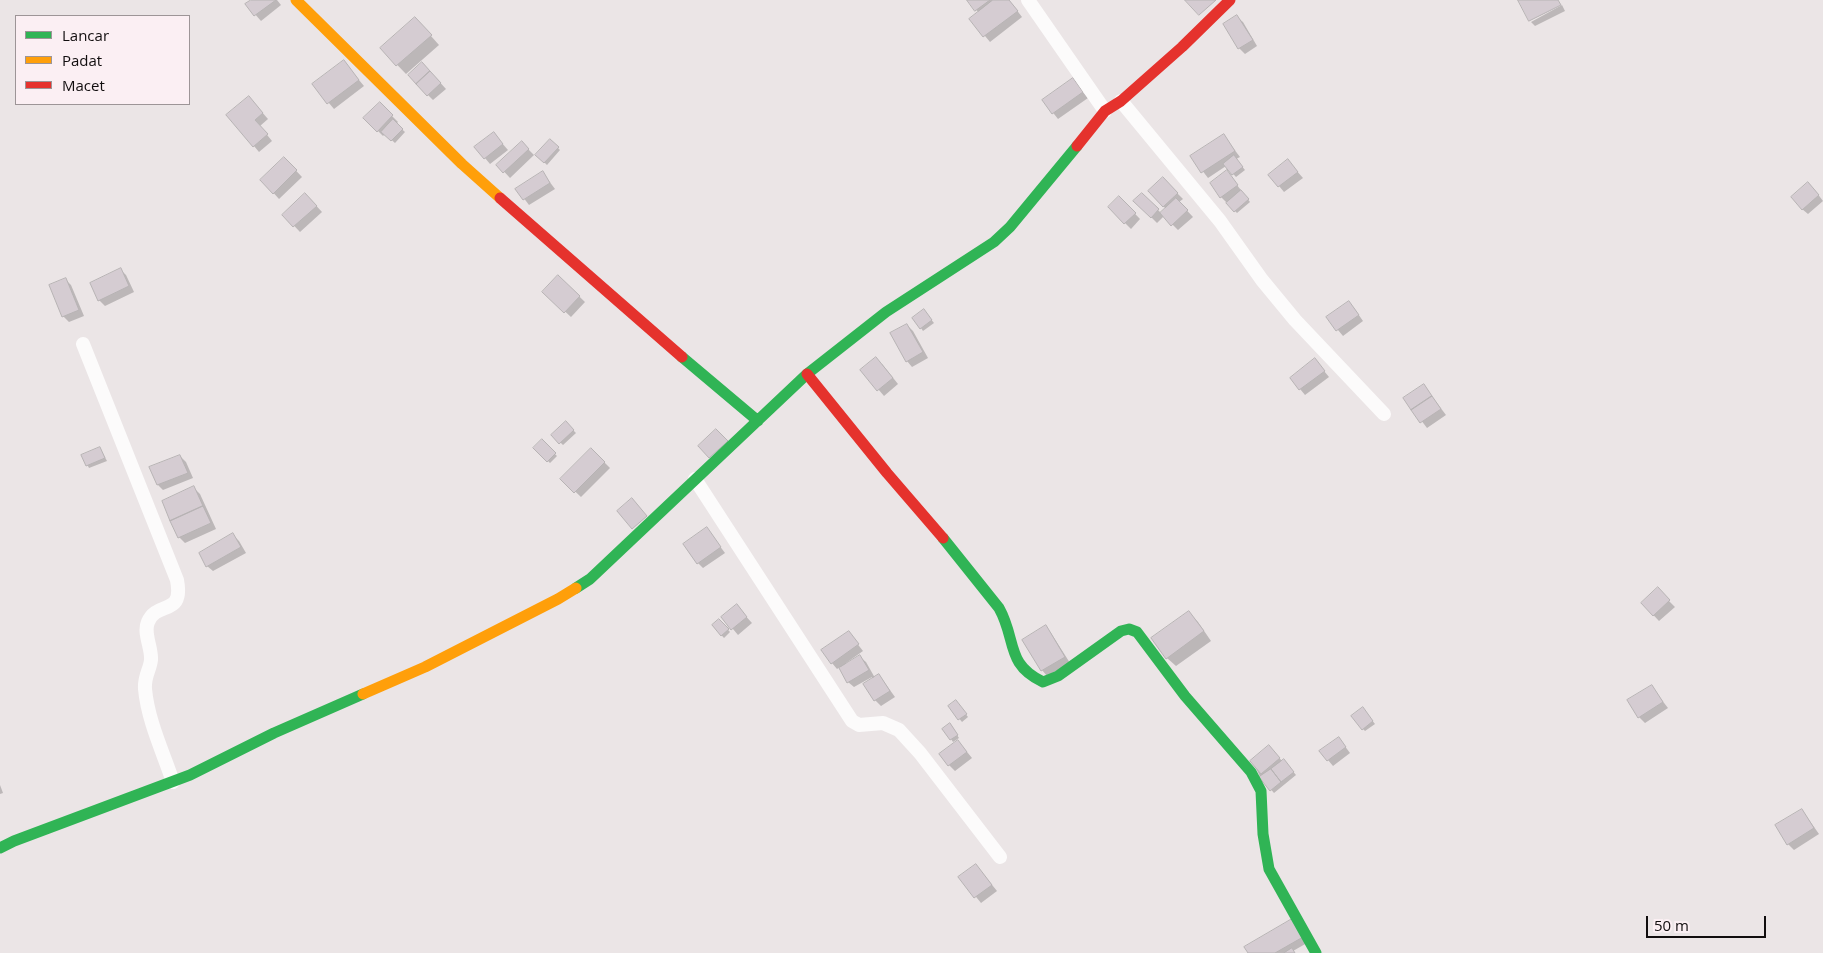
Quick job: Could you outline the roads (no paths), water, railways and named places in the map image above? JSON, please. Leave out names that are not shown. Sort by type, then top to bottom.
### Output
[{"type":"street","points":[[296,0],[462,164],[638,320],[758,420]]},
{"type":"street","points":[[1028,0],[1105,111]]},
{"type":"street","points":[[0,848],[78,816],[173,782],[274,733],[425,667],[558,599],[590,579],[807,374],[886,312],[999,237],[1022,213],[1105,111],[1121,101],[1182,47],[1230,0]]},
{"type":"street","points":[[1121,101],[1220,222],[1262,280],[1295,320],[1384,414]]},
{"type":"street","points":[[83,344],[177,580],[178,599],[153,614],[146,629],[151,661],[146,675],[145,690],[152,719],[173,782]]},
{"type":"street","points":[[807,374],[958,556],[1000,610],[1006,624],[1014,658],[1031,679],[1042,682],[1058,676],[1121,631],[1137,632],[1185,696],[1251,772],[1261,791],[1263,834],[1269,869],[1316,953]]},
{"type":"street","points":[[695,479],[852,721],[858,725],[883,723],[899,730],[920,753],[1000,857]]}]
